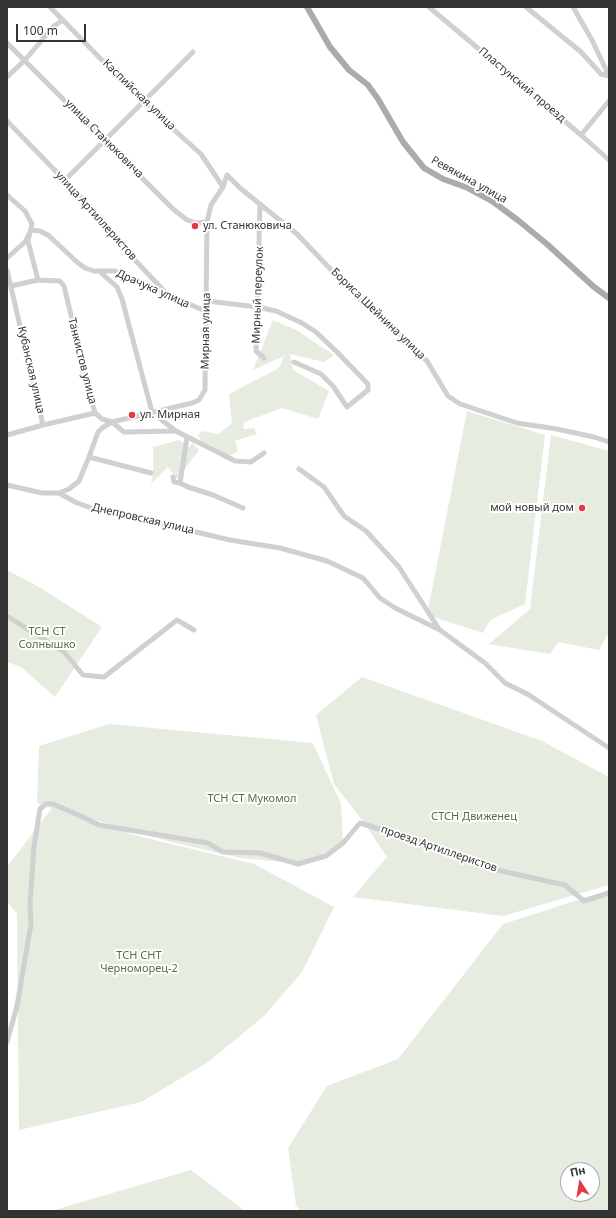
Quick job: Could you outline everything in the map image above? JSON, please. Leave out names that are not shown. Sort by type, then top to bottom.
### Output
[{"type":"main road","name":"Ревякина улица","points":[[307,7],[330,47],[349,70],[368,85],[403,142],[424,168],[443,179],[468,188],[492,201],[519,221],[594,287],[609,298]]},
{"type":"street","name":"Каспийская улица","points":[[50,7],[144,102],[200,154],[223,187]]},
{"type":"street","name":"Пластунский проезд","points":[[429,7],[609,160]]},
{"type":"street","points":[[526,7],[581,52],[601,74],[609,76]]},
{"type":"street","points":[[573,7],[592,40],[609,76]]},
{"type":"street","points":[[7,77],[25,60],[54,26],[63,20]]},
{"type":"street","name":"улица Станюковича","points":[[7,43],[173,209],[187,220],[196,223],[207,222]]},
{"type":"street","points":[[65,180],[193,52]]},
{"type":"street","points":[[581,135],[609,101]]},
{"type":"street","name":"улица Артиллеристов","points":[[7,121],[102,219],[116,240],[168,295]]},
{"type":"street","name":"Мирная улица","points":[[112,422],[192,403],[198,400],[205,390],[207,222],[211,205],[223,187],[227,175]]},
{"type":"street","name":"Бориса Шейнина улица","points":[[227,175],[260,205],[297,234],[360,300],[399,333],[413,349],[427,361],[448,396],[460,404],[517,423],[557,429],[594,437],[609,442]]},
{"type":"street","points":[[7,195],[25,211],[32,224],[28,240],[38,280],[11,286]]},
{"type":"street","name":"Мирный переулок","points":[[260,205],[256,352],[264,358]]},
{"type":"street","points":[[7,258],[25,242],[31,230]]},
{"type":"street","points":[[31,230],[40,231],[48,235],[82,266],[94,272],[100,272],[116,287],[122,299],[152,412]]},
{"type":"street","name":"Кубанская улица","points":[[7,270],[43,424]]},
{"type":"street","name":"Драчука улица","points":[[100,272],[115,271],[205,311]]},
{"type":"street","name":"Танкистов улица","points":[[38,280],[60,282],[64,286],[95,413],[102,420],[112,422],[124,432],[176,431]]},
{"type":"street","points":[[207,302],[258,307],[276,311],[302,323],[316,332],[368,384],[368,390],[347,407],[333,386],[321,374],[294,362]]},
{"type":"street","points":[[158,411],[159,418],[176,431],[235,461],[251,462],[264,453]]},
{"type":"street","points":[[7,435],[43,424],[95,413]]},
{"type":"street","points":[[59,494],[69,489],[79,481],[98,432],[112,422]]},
{"type":"street","points":[[180,483],[187,437]]},
{"type":"street","points":[[89,458],[151,472]]},
{"type":"street","points":[[299,469],[324,487],[344,516],[366,531],[399,567],[440,630],[485,663],[505,683],[529,695],[609,748]]},
{"type":"street","points":[[173,477],[174,482],[213,495],[243,508]]},
{"type":"street","name":"Днепровская улица","points":[[7,485],[42,493],[59,494],[77,503],[92,508],[230,540],[280,548],[327,561],[363,578],[380,598],[395,608],[440,630]]},
{"type":"street","points":[[7,616],[64,652],[83,675],[104,676],[177,620],[194,630]]},
{"type":"street","name":"проезд Артиллеристов","points":[[7,1042],[17,1006],[31,924],[30,904],[34,846],[40,809],[46,804],[53,804],[99,825],[208,843],[223,852],[260,853],[298,864],[326,856],[342,843],[360,823],[418,841],[488,868],[565,885],[584,901],[609,893]]},
{"type":"green space","points":[[273,320],[296,330],[334,355],[324,362],[290,354],[293,370],[329,391],[318,419],[282,408],[244,422],[243,429],[254,428],[257,434],[235,441],[238,451],[229,456],[201,441],[198,435],[202,431],[219,434],[232,423],[229,394],[279,368],[284,356],[253,370]]},
{"type":"green space","points":[[467,411],[545,435],[525,604],[490,620],[483,633],[427,615]]},
{"type":"green space","points":[[551,435],[609,451],[609,632],[599,650],[558,642],[550,654],[489,644],[530,609]]},
{"type":"green space","points":[[179,440],[189,447],[193,443],[199,450],[177,479],[168,467],[151,484],[153,475],[153,447]]},
{"type":"green space","name":"ТСН СТ Солнышко","points":[[7,570],[39,587],[102,627],[55,697],[21,667],[7,662]]},
{"type":"green space","name":"СТСН Движенец","points":[[362,677],[542,741],[609,777],[609,885],[503,916],[353,897],[387,857],[362,820],[334,784],[316,715]]},
{"type":"green space","name":"ТСН СНТ Черноморец-2","points":[[109,724],[313,743],[341,804],[343,843],[306,864],[240,858],[171,842],[63,811],[134,835],[254,864],[334,907],[302,972],[264,1016],[208,1062],[141,1102],[19,1130],[17,913],[7,902],[7,867],[52,808],[37,803],[39,746]]},
{"type":"green space","points":[[609,890],[609,1211],[300,1211],[296,1205],[288,1148],[327,1086],[398,1059],[503,924]]},
{"type":"green space","points":[[191,1170],[245,1211],[51,1211]]},
{"type":"place","name":"ул. Станюковича","points":[[195,226]]},
{"type":"place","name":"ул. Мирная","points":[[132,415]]},
{"type":"place","name":"мой новый дом","points":[[582,508]]},
{"type":"park label","name":"ТСН СТ Мукомол","points":[[252,799]]}]
